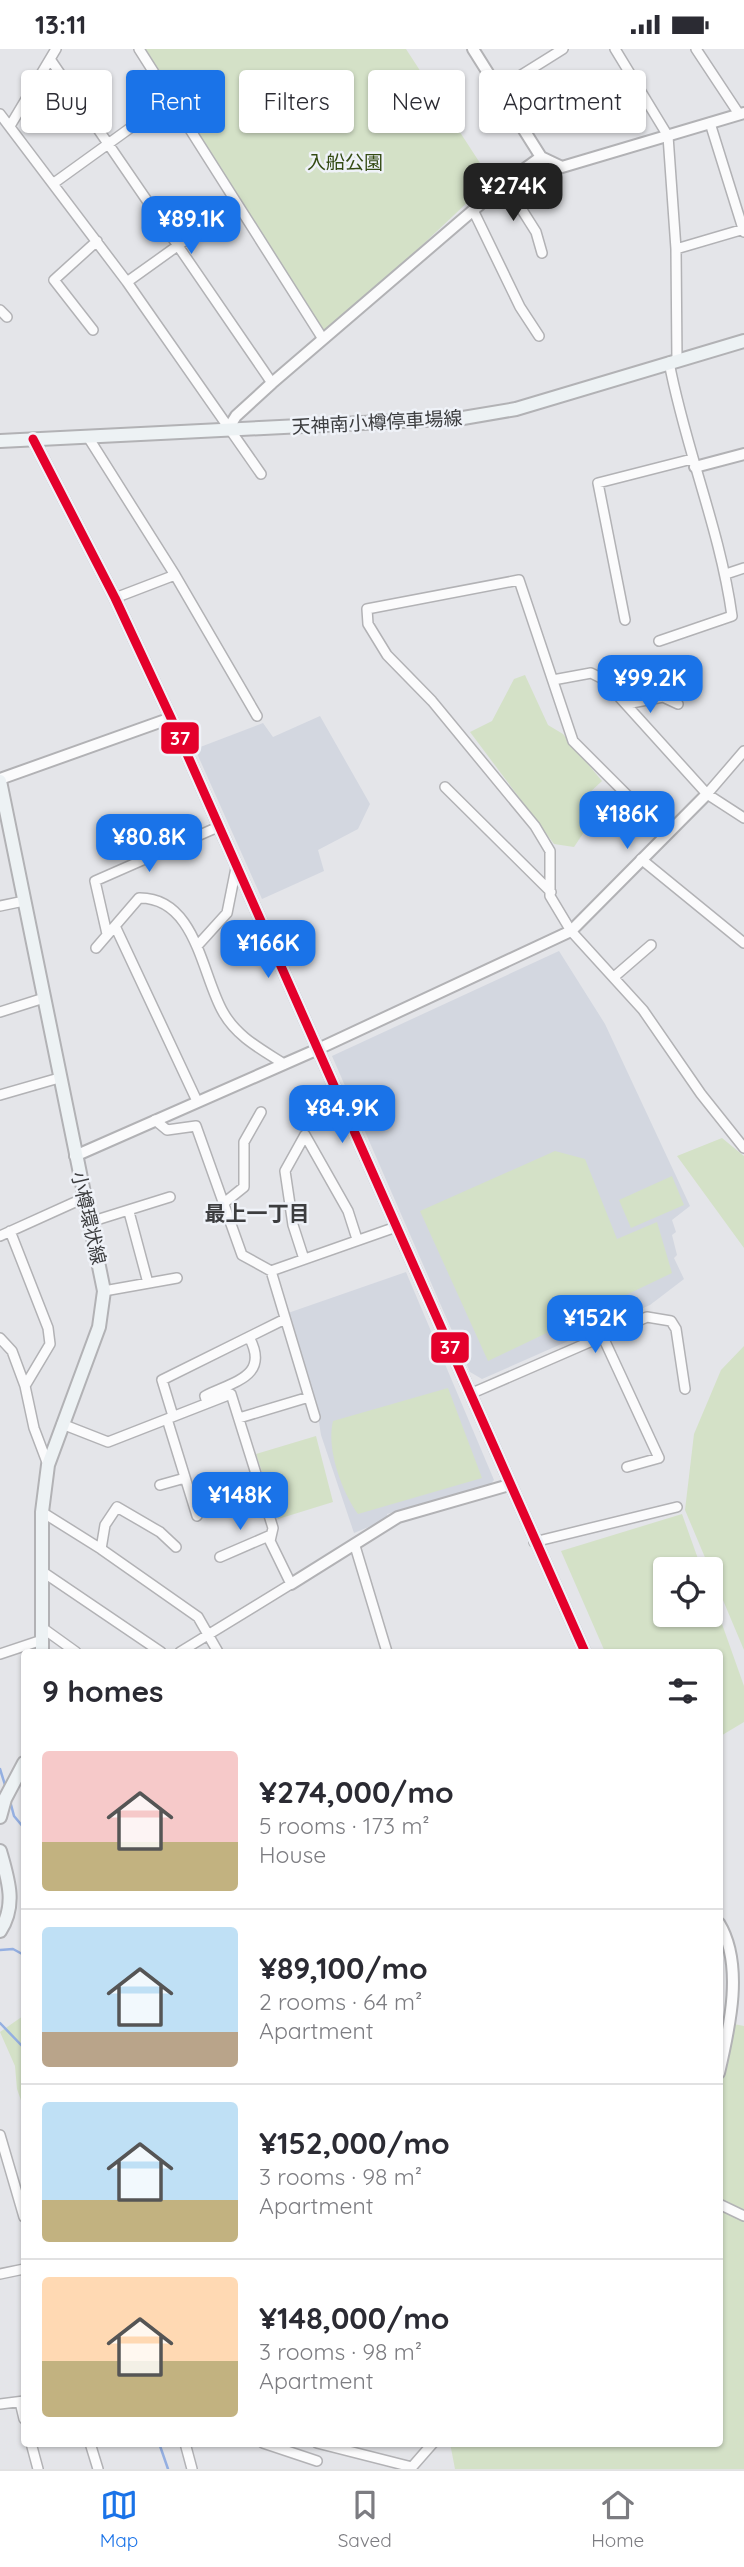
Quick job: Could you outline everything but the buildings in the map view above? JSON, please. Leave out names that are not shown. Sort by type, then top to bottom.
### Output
[{"type":"main road","name":"天神南小樽停車場線","points":[[0,441],[463,418],[516,409],[744,341]]},
{"type":"main road","name":"小樽環状線","points":[[0,780],[104,1291],[99,1327],[48,1465],[42,1512],[43,1641]]},
{"type":"main road","points":[[1,1808],[21,1769]]},
{"type":"main road","points":[[0,1851],[10,1883],[10,1906],[0,1931]]},
{"type":"street","points":[[10,126],[56,49]]},
{"type":"street","points":[[139,49],[151,70]]},
{"type":"street","points":[[473,49],[487,70]]},
{"type":"street","points":[[529,70],[563,49]]},
{"type":"street","points":[[615,49],[668,136],[676,249],[673,362],[678,409],[726,573],[732,616],[659,641]]},
{"type":"street","points":[[526,133],[541,157],[562,167],[741,113],[696,49]]},
{"type":"street","points":[[50,59],[272,383]]},
{"type":"street","points":[[0,114],[127,282],[261,474]]},
{"type":"street","points":[[676,249],[744,230],[710,123]]},
{"type":"street","points":[[54,183],[126,131]]},
{"type":"street","points":[[190,133],[323,339]]},
{"type":"street","points":[[228,429],[236,416],[272,383],[505,183],[541,157]]},
{"type":"street","points":[[505,183],[537,232],[542,253]]},
{"type":"street","points":[[127,282],[236,204]]},
{"type":"street","points":[[473,210],[539,336]]},
{"type":"street","points":[[93,330],[54,280],[97,241]]},
{"type":"street","points":[[88,437],[175,575],[257,716]]},
{"type":"street","points":[[33,439],[115,598],[171,719],[584,1649]]},
{"type":"street","points":[[625,619],[598,483],[744,454]]},
{"type":"street","points":[[726,573],[744,568]]},
{"type":"street","points":[[115,598],[175,575]]},
{"type":"street","points":[[551,893],[550,851],[535,826],[432,701],[387,655],[368,624],[367,609],[519,580],[573,741],[665,833]]},
{"type":"street","points":[[553,680],[591,673],[603,680],[707,794],[744,818]]},
{"type":"street","points":[[626,704],[663,697],[678,704]]},
{"type":"street","points":[[0,780],[171,719]]},
{"type":"street","points":[[75,1156],[316,1050],[571,931],[665,833],[707,794],[744,751]]},
{"type":"street","points":[[445,787],[551,893],[571,931],[643,1010],[701,1094],[744,1148]]},
{"type":"street","points":[[107,934],[95,881],[218,827]]},
{"type":"street","points":[[641,859],[744,943]]},
{"type":"street","points":[[198,946],[227,913],[236,869]]},
{"type":"street","points":[[96,948],[139,898],[161,902],[183,921],[198,946],[223,1012],[243,1037],[284,1064]]},
{"type":"street","points":[[0,906],[24,901]]},
{"type":"street","points":[[115,926],[197,1101]]},
{"type":"street","points":[[614,977],[650,945]]},
{"type":"street","points":[[0,1012],[44,998]]},
{"type":"street","points":[[0,1095],[60,1078]]},
{"type":"street","points":[[224,1203],[244,1187],[244,1142],[261,1112]]},
{"type":"street","points":[[155,1121],[167,1130],[196,1126],[243,1255],[271,1271],[314,1417]]},
{"type":"street","points":[[304,1259],[293,1225],[285,1171],[305,1135],[348,1211],[357,1239]]},
{"type":"street","points":[[90,1222],[170,1197]]},
{"type":"street","points":[[0,1236],[84,1198]]},
{"type":"street","points":[[129,1212],[148,1283]]},
{"type":"street","points":[[271,1271],[396,1227]]},
{"type":"street","points":[[10,1231],[48,1328],[50,1343],[25,1386]]},
{"type":"street","points":[[104,1291],[177,1278]]},
{"type":"street","points":[[470,1394],[647,1317],[671,1321],[679,1345],[685,1389]]},
{"type":"street","points":[[197,1516],[185,1478],[162,1380],[285,1319]]},
{"type":"street","points":[[602,1335],[659,1458],[627,1467]]},
{"type":"street","points":[[207,1403],[205,1395],[251,1372],[258,1362],[257,1350],[249,1337]]},
{"type":"street","points":[[0,1338],[12,1352],[25,1386],[34,1428],[48,1465]]},
{"type":"street","points":[[62,1424],[108,1442],[231,1394],[273,1528],[270,1541],[291,1584]]},
{"type":"street","points":[[239,1418],[309,1397]]},
{"type":"street","points":[[160,1485],[185,1478]]},
{"type":"street","points":[[220,1506],[260,1484]]},
{"type":"street","points":[[184,1649],[398,1517],[420,1508],[509,1485]]},
{"type":"street","points":[[101,1549],[105,1525],[117,1507],[160,1532],[176,1547]]},
{"type":"street","points":[[534,1542],[677,1507]]},
{"type":"street","points":[[42,1512],[101,1549],[198,1617],[216,1649]]},
{"type":"street","points":[[220,1557],[271,1535]]},
{"type":"street","points":[[355,1546],[386,1649]]},
{"type":"street","points":[[43,1572],[157,1649]]},
{"type":"street","points":[[0,1654],[43,1641],[67,1649]]},
{"type":"street","points":[[723,1929],[733,1944],[739,1976],[723,2054]]},
{"type":"street","points":[[0,2135],[21,2207]]},
{"type":"street","points":[[723,2206],[744,2216]]},
{"type":"street","points":[[0,2274],[21,2270]]},
{"type":"street","points":[[0,2404],[21,2401]]},
{"type":"street","points":[[32,2447],[38,2469]]},
{"type":"street","points":[[91,2447],[98,2469]]},
{"type":"street","points":[[186,2447],[192,2469]]},
{"type":"street","points":[[273,2447],[318,2465],[316,2447]]},
{"type":"street","points":[[332,2447],[412,2467],[430,2447]]},
{"type":"shaded area","points":[[320,716],[370,804],[358,829],[318,850],[324,871],[262,899],[195,749],[263,723],[273,737]]},
{"type":"shaded area","points":[[559,951],[605,1024],[690,1206],[672,1220],[676,1232],[672,1235],[677,1255],[674,1258],[684,1279],[650,1305],[482,1379],[470,1372],[332,1056]]},
{"type":"shaded area","points":[[406,1272],[494,1480],[489,1486],[387,1514],[388,1519],[354,1533],[321,1435],[317,1409],[288,1313]]},
{"type":"green space","name":"入船公園","points":[[140,49],[406,49],[420,70],[368,70],[368,133],[461,133],[491,180],[323,339],[193,133],[225,133],[225,70],[153,70]]},
{"type":"green space","points":[[525,675],[548,725],[563,734],[602,781],[588,794],[584,832],[574,847],[554,844],[470,732],[492,721],[514,679]]},
{"type":"green space","points":[[722,1138],[744,1156],[744,1248],[677,1156]]},
{"type":"green space","points":[[555,1151],[585,1159],[617,1239],[657,1222],[672,1273],[488,1361],[420,1211]]},
{"type":"green space","points":[[672,1176],[684,1205],[631,1228],[619,1200]]},
{"type":"green space","points":[[744,1346],[744,1650],[723,1600],[723,1557],[705,1557],[685,1510],[694,1434],[721,1370]]},
{"type":"green space","points":[[448,1388],[482,1478],[358,1514],[346,1494],[337,1470],[331,1432],[333,1421]]},
{"type":"green space","points":[[316,1436],[333,1502],[278,1519],[256,1454]]},
{"type":"green space","points":[[682,1514],[697,1557],[653,1557],[653,1627],[723,1627],[744,1686],[744,1722],[723,1735],[723,1649],[604,1649],[561,1551]]},
{"type":"green space","points":[[21,2017],[21,2100],[15,2066],[0,2032]]},
{"type":"green space","points":[[723,2022],[744,2026],[744,2469],[455,2469],[451,2447],[723,2447]]},
{"type":"waterway","points":[[0,1769],[6,1788]]},
{"type":"waterway","points":[[10,1801],[14,1816],[21,1824]]},
{"type":"waterway","points":[[0,1950],[13,1949],[21,1953]]},
{"type":"waterway","points":[[0,2023],[21,2045]]},
{"type":"waterway","points":[[160,2447],[168,2469]]},
{"type":"transit line","name":"37","points":[[33,439],[115,598],[171,718],[584,1649]]},
{"type":"district","name":"最上一丁目","points":[[257,1214]]}]
